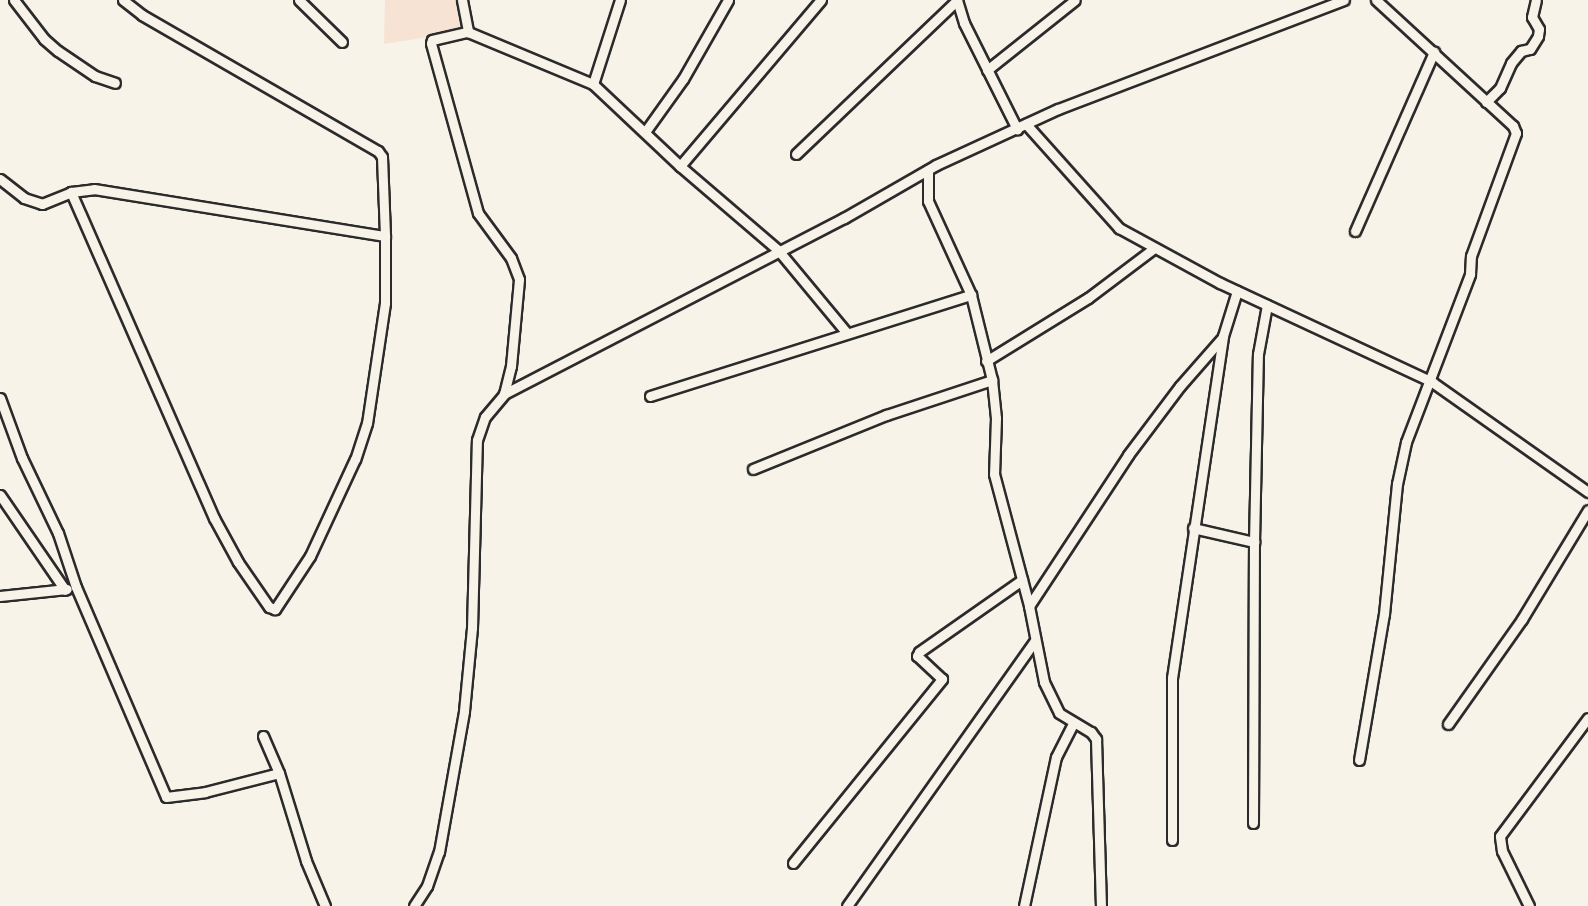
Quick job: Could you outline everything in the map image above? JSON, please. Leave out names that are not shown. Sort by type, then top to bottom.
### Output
[{"type":"street","points":[[14,0],[44,39],[58,51],[95,76],[115,83]]},
{"type":"street","points":[[71,192],[214,518],[238,562],[274,610],[310,556],[355,459],[367,423],[385,303],[382,157],[378,151],[142,15],[123,0]]},
{"type":"street","points":[[299,0],[342,42]]},
{"type":"street","points":[[462,0],[468,32]]},
{"type":"street","points":[[593,85],[620,0]]},
{"type":"street","points":[[645,132],[683,79],[728,0]]},
{"type":"street","points":[[680,166],[821,0]]},
{"type":"street","points":[[796,154],[957,0],[987,70],[1021,126],[1109,219],[1153,248],[1237,291],[1432,382],[1588,492]]},
{"type":"street","points":[[987,70],[1075,0]]},
{"type":"street","points":[[414,906],[427,886],[439,852],[464,711],[472,628],[477,440],[485,417],[504,394],[844,218],[928,170],[1021,126],[1167,66],[1344,0]]},
{"type":"street","points":[[1359,760],[1384,614],[1397,484],[1412,423],[1432,382],[1471,274],[1471,256],[1516,133],[1513,126],[1376,0]]},
{"type":"street","points":[[1486,102],[1500,88],[1511,64],[1521,51],[1530,49],[1538,36],[1539,29],[1532,17],[1536,0]]},
{"type":"street","points":[[504,394],[511,366],[519,279],[511,258],[478,213],[431,41],[468,32],[593,85],[680,166],[778,250],[846,332]]},
{"type":"street","points":[[1356,231],[1434,52]]},
{"type":"street","points":[[928,170],[928,201],[971,295],[992,380],[996,418],[994,474],[1029,606],[1034,642],[1052,703],[1059,713],[1091,732],[1097,739],[1101,906]]},
{"type":"street","points":[[0,179],[24,198],[42,204],[71,192],[94,189],[385,236]]},
{"type":"street","points":[[986,361],[1088,298],[1153,248]]},
{"type":"street","points":[[1172,840],[1172,678],[1223,336],[1237,291]]},
{"type":"street","points":[[650,396],[846,332],[971,295]]},
{"type":"street","points":[[1254,823],[1254,542],[1258,354],[1267,305]]},
{"type":"street","points":[[1029,606],[1128,455],[1223,336]]},
{"type":"street","points":[[752,469],[886,415],[992,380]]},
{"type":"street","points":[[0,398],[22,458],[58,533],[71,588],[166,797],[205,792],[279,773]]},
{"type":"street","points":[[0,495],[71,588]]},
{"type":"street","points":[[1448,724],[1522,619],[1588,510]]},
{"type":"street","points":[[1193,528],[1254,542]]},
{"type":"street","points":[[793,863],[942,679],[917,656],[919,652],[1022,580]]},
{"type":"street","points":[[0,596],[71,588]]},
{"type":"street","points":[[847,906],[1034,642]]},
{"type":"street","points":[[1529,906],[1502,851],[1500,836],[1588,718]]},
{"type":"street","points":[[1024,906],[1055,762],[1073,723]]},
{"type":"street","points":[[263,736],[279,773],[306,861],[325,906]]},
{"type":"shaded area","points":[[385,0],[459,0],[466,31],[384,44]]}]
